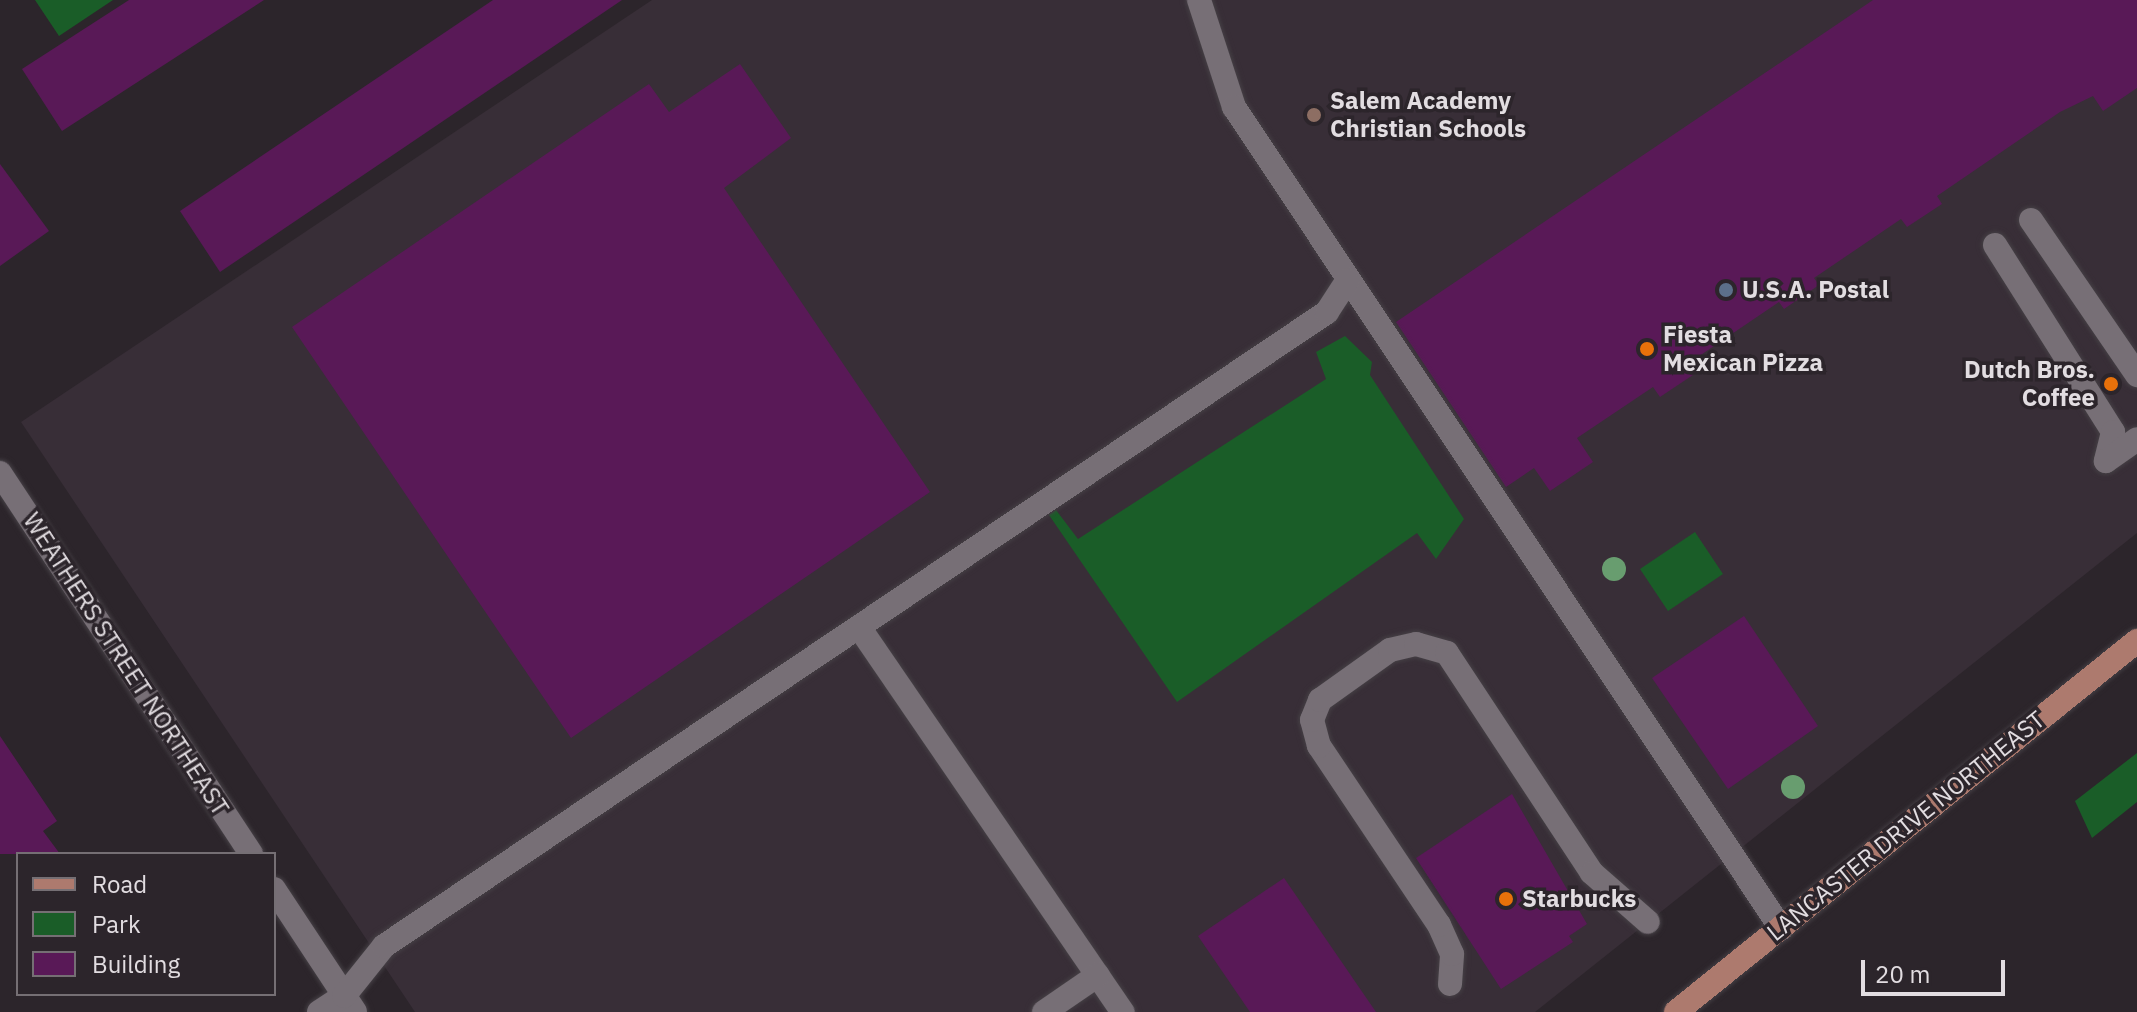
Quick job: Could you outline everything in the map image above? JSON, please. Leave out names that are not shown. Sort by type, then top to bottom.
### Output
[{"type":"main road","name":"LANCASTER DRIVE NORTHEAST","points":[[1676,1012],[2137,641]]},
{"type":"street","points":[[1199,0],[1234,107],[1347,281],[1781,928]]},
{"type":"street","points":[[2031,220],[2137,375]]},
{"type":"street","points":[[1995,245],[2113,432],[2106,461],[2137,439]]},
{"type":"street","points":[[319,1012],[350,1004],[384,946],[1327,312],[1347,281]]},
{"type":"street","name":"WEATHERS STREET NORTHEAST","points":[[0,473],[250,852]]},
{"type":"street","points":[[859,627],[1123,1012]]},
{"type":"street","points":[[1450,984],[1452,954],[1439,925],[1319,746],[1312,720],[1320,700],[1390,650],[1416,644],[1447,653],[1592,873],[1648,922]]},
{"type":"street","points":[[276,892],[350,1004]]},
{"type":"street","points":[[1044,1012],[1098,975]]},
{"type":"shaded area","points":[[652,0],[2137,0],[2137,533],[1535,1012],[415,1012],[21,422]]},
{"type":"green space","points":[[35,0],[113,0],[59,36]]},
{"type":"green space","points":[[1345,336],[1372,362],[1370,375],[1464,519],[1436,559],[1417,533],[1177,702],[1049,515],[1056,510],[1078,539],[1326,379],[1316,352]]},
{"type":"green space","points":[[1695,532],[1723,574],[1668,611],[1640,569]]},
{"type":"green space","points":[[2137,753],[2137,802],[2092,838],[2075,801]]},
{"type":"building","points":[[129,0],[264,0],[62,131],[22,69]]},
{"type":"building","points":[[493,0],[622,0],[220,272],[180,211]]},
{"type":"building","points":[[1873,0],[2137,0],[2137,88],[2103,111],[2093,96],[2060,112],[1937,196],[1942,204],[1907,227],[1901,219],[1814,278],[1819,285],[1784,309],[1779,302],[1686,365],[1693,375],[1660,397],[1653,387],[1577,438],[1593,462],[1550,491],[1534,468],[1506,487],[1396,322]]},
{"type":"building","points":[[740,64],[791,138],[724,188],[930,492],[571,738],[292,327],[649,84],[669,112]]},
{"type":"building","points":[[0,164],[49,231],[0,266]]},
{"type":"building","points":[[1744,616],[1818,726],[1728,789],[1652,678]]},
{"type":"building","points":[[0,736],[57,821],[43,831],[59,852],[0,854]]},
{"type":"building","name":"Starbucks","points":[[1512,794],[1587,924],[1569,936],[1573,942],[1501,989],[1416,858]]},
{"type":"building","points":[[1284,878],[1376,1012],[1250,1012],[1198,936]]},
{"type":"place","name":"Salem Academy Christian Schools","points":[[1314,115]]},
{"type":"place","name":"U.S.A. Postal","points":[[1726,290]]},
{"type":"place","name":"Fiesta Mexican Pizza","points":[[1647,349]]},
{"type":"place","name":"Dutch Bros. Coffee","points":[[2111,384]]},
{"type":"place","name":"Starbucks","points":[[1506,899]]}]
